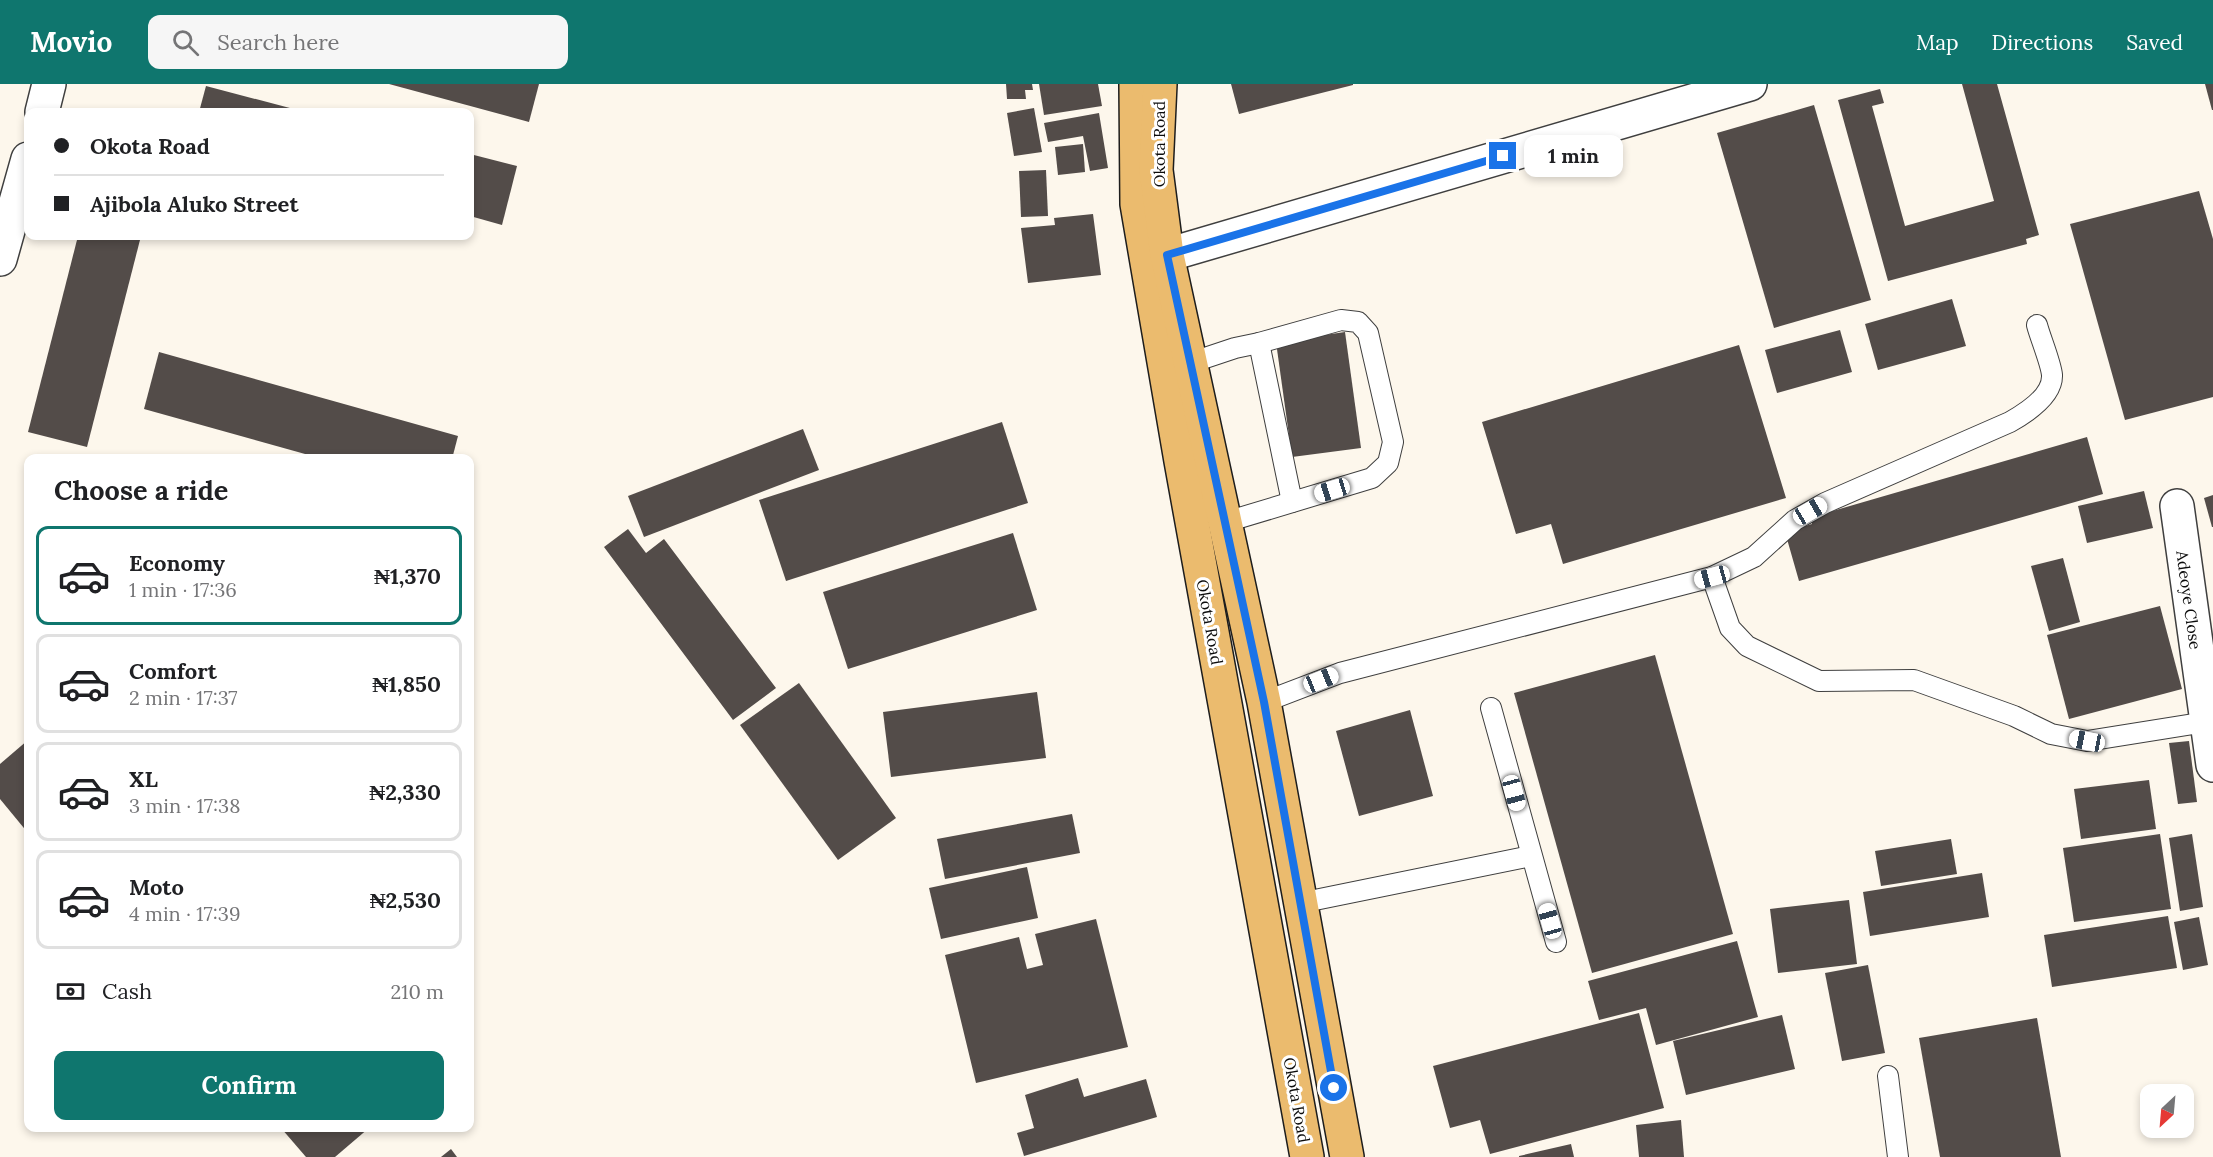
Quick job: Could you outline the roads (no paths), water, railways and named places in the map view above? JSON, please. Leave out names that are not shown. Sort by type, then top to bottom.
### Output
[{"type":"main road","name":"Okota Road","points":[[1136,84],[1137,204],[1183,473],[1307,1157]]},
{"type":"main road","name":"Okota Road","points":[[1160,84],[1156,170],[1167,255],[1264,702],[1347,1157]]},
{"type":"street","points":[[1167,255],[1750,84]]},
{"type":"street","points":[[0,259],[24,173]]},
{"type":"street","name":"Adeoye Close","points":[[2177,506],[2213,765]]},
{"type":"lane","points":[[1190,363],[1235,348],[1341,320],[1358,322],[1368,333],[1393,442],[1388,463],[1372,478],[1226,522]]},
{"type":"lane","points":[[1264,702],[1340,673],[1712,577],[1754,557],[1795,520],[1825,503],[2010,422],[2030,411],[2045,394],[2052,376],[2037,325]]},
{"type":"lane","points":[[1259,343],[1292,502]]},
{"type":"lane","points":[[1712,577],[1730,628],[1747,646],[1819,681],[1914,680],[2014,716],[2051,734],[2087,741],[2206,722]]},
{"type":"lane","points":[[1491,708],[1556,942]]},
{"type":"lane","points":[[1300,903],[1532,856]]},
{"type":"lane","points":[[1888,1076],[1898,1157]]}]
